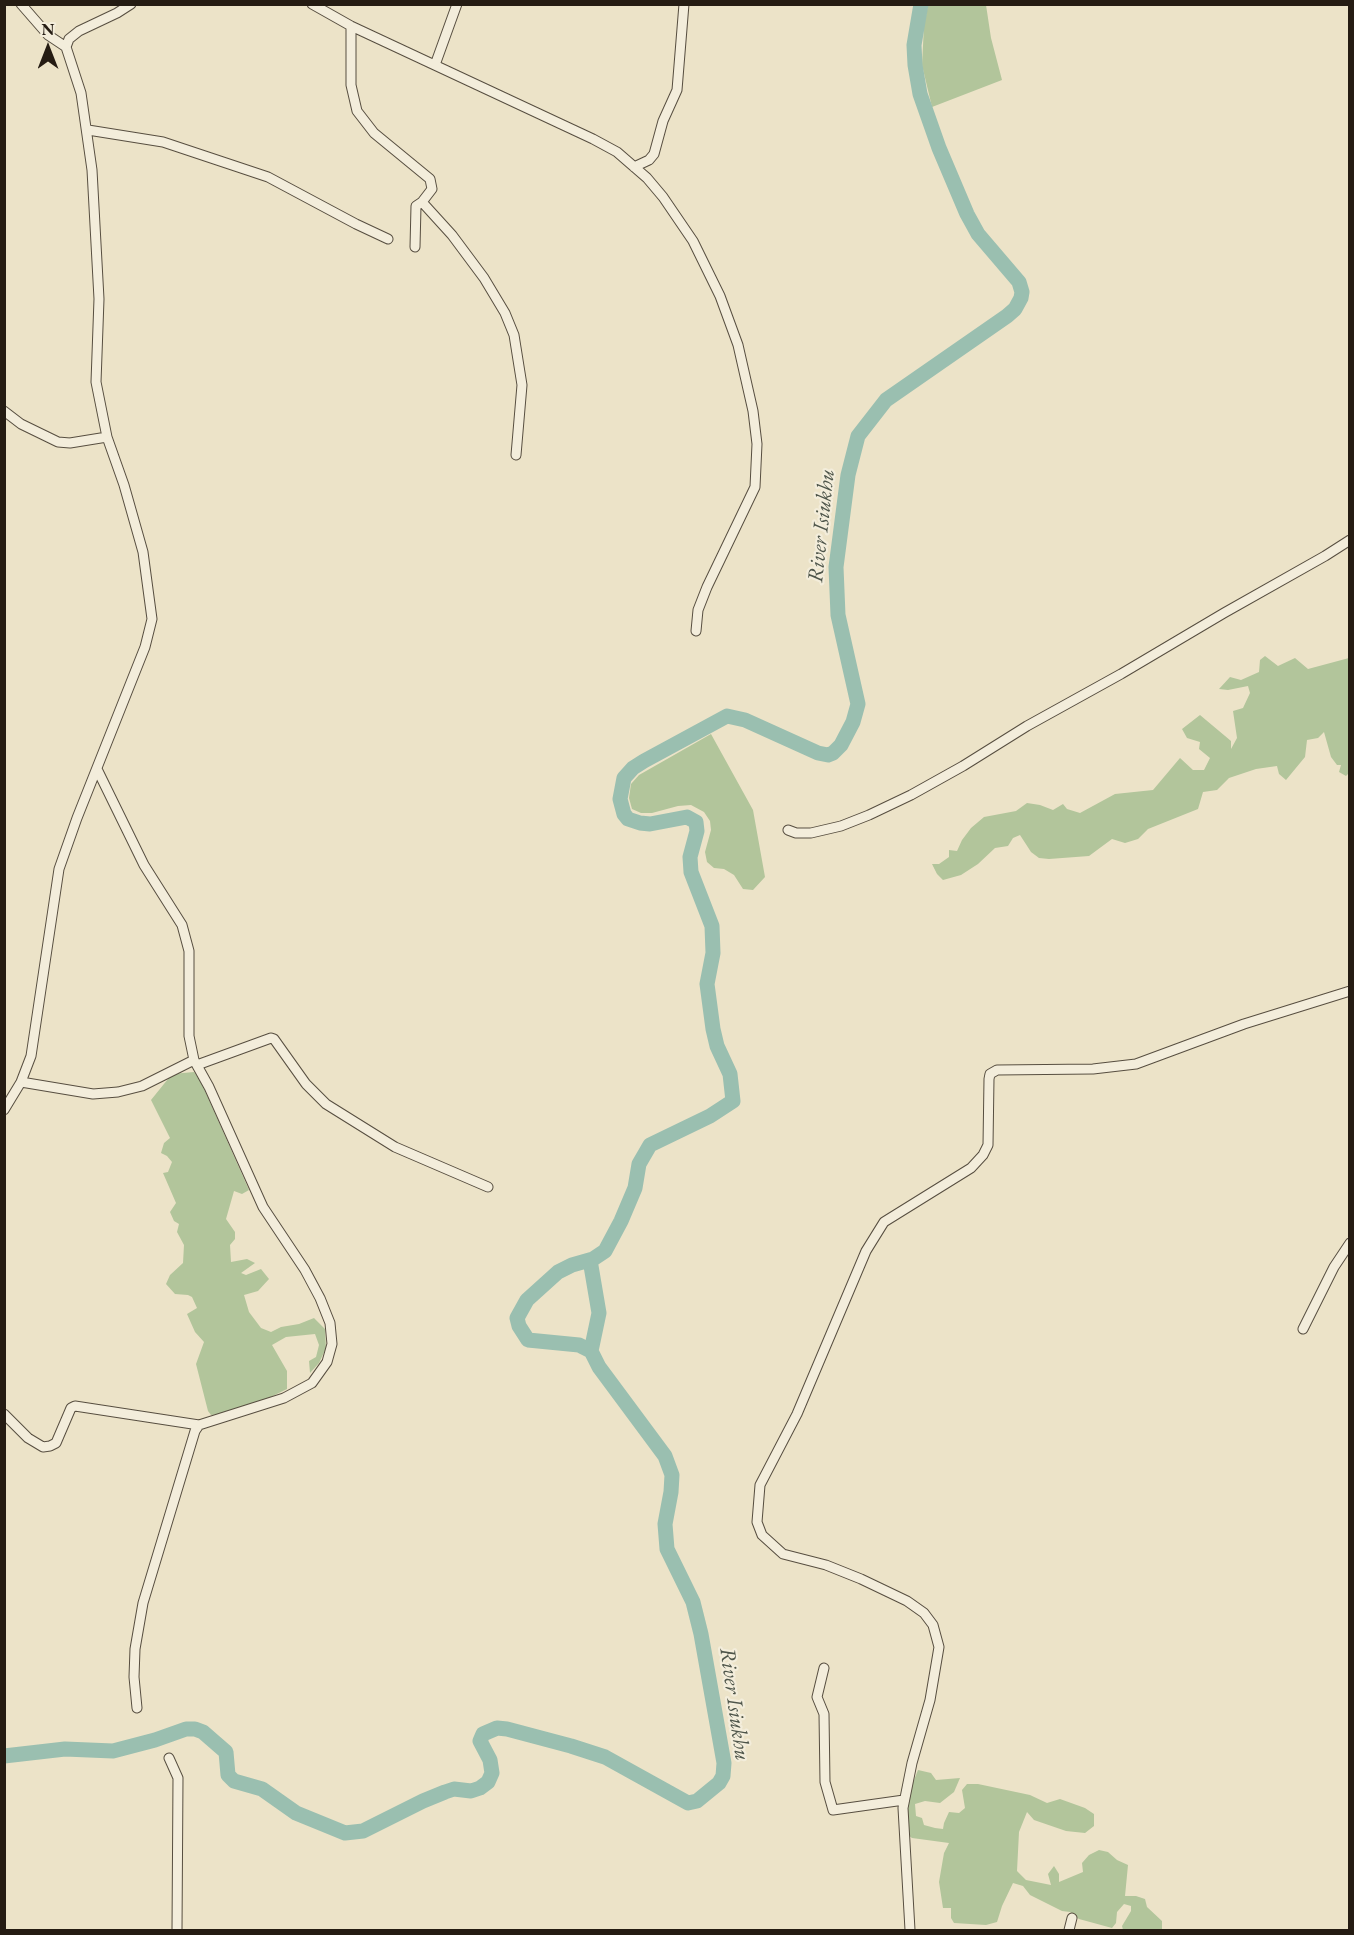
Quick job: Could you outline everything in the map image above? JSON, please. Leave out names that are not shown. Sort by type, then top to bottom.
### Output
[{"type":"street","points":[[4,1110],[21,1082],[31,1056],[59,869],[145,647],[152,620],[143,552],[124,485],[107,437],[96,381],[99,299],[93,170],[81,93],[66,47],[48,35],[21,4]]},
{"type":"street","points":[[66,47],[69,39],[79,31],[131,4]]},
{"type":"street","points":[[312,4],[351,26],[617,152],[663,197],[693,241],[720,296],[738,345],[753,411],[756,444],[755,487],[707,587],[698,610],[696,631]]},
{"type":"street","points":[[435,64],[457,4]]},
{"type":"street","points":[[634,167],[649,160],[654,154],[663,122],[677,90],[684,4]]},
{"type":"street","points":[[351,26],[351,85],[357,111],[374,133],[430,179],[432,189],[416,206],[415,247]]},
{"type":"street","points":[[88,130],[163,142],[268,177],[388,239]]},
{"type":"street","points":[[422,202],[452,235],[484,278],[505,313],[514,335],[522,385],[516,455]]},
{"type":"street","points":[[4,411],[21,424],[58,442],[70,443],[107,437]]},
{"type":"street","points":[[788,830],[796,833],[811,833],[841,826],[911,795],[1350,540]]},
{"type":"street","points":[[4,1414],[28,1438],[43,1447],[56,1443],[71,1408],[75,1406],[199,1425],[284,1398],[312,1383],[327,1362],[332,1344],[330,1323],[320,1298],[305,1270],[263,1207],[195,1062],[189,1036],[190,965],[186,935],[144,865],[97,769]]},
{"type":"street","points":[[910,1930],[903,1808],[912,1763],[930,1700],[939,1647],[933,1625],[924,1613],[907,1601],[861,1579],[826,1565],[783,1554],[762,1535],[758,1522],[760,1485],[797,1414],[871,1242],[884,1222],[971,1168],[983,1155],[988,1145],[989,1079],[990,1074],[997,1070],[1093,1069],[1136,1064],[1244,1024],[1350,991]]},
{"type":"street","points":[[21,1082],[93,1094],[118,1092],[142,1086],[195,1062],[271,1038],[306,1084],[326,1104],[395,1147],[488,1187]]},
{"type":"street","points":[[1303,1329],[1350,1243]]},
{"type":"street","points":[[137,1708],[134,1677],[135,1649],[143,1602],[195,1431],[199,1425]]},
{"type":"street","points":[[824,1668],[817,1697],[824,1714],[825,1782],[833,1810],[904,1800]]},
{"type":"street","points":[[169,1758],[178,1778],[177,1930]]},
{"type":"street","points":[[1069,1930],[1072,1918]]},
{"type":"green space","points":[[928,5],[986,5],[991,38],[1002,80],[932,107],[922,65],[924,26]]},
{"type":"green space","points":[[1265,656],[1278,666],[1295,658],[1308,669],[1349,658],[1350,772],[1346,776],[1339,772],[1341,765],[1337,765],[1331,757],[1324,732],[1318,738],[1307,740],[1305,757],[1286,780],[1279,774],[1277,766],[1256,769],[1229,778],[1217,790],[1203,792],[1198,809],[1148,829],[1138,839],[1125,843],[1112,839],[1089,856],[1049,859],[1039,858],[1031,852],[1020,835],[1013,838],[1008,846],[995,848],[978,864],[961,875],[943,880],[937,874],[932,864],[939,864],[949,857],[949,850],[957,851],[971,828],[984,817],[1016,811],[1027,803],[1053,810],[1063,804],[1067,809],[1080,813],[1115,794],[1153,790],[1180,758],[1193,770],[1204,770],[1210,758],[1199,749],[1200,742],[1187,738],[1182,729],[1200,715],[1231,741],[1231,749],[1237,738],[1233,711],[1243,708],[1250,693],[1248,686],[1228,690],[1219,689],[1230,677],[1241,680],[1259,672],[1260,660]]},
{"type":"green space","points":[[711,734],[753,810],[765,877],[753,890],[743,889],[734,875],[724,869],[714,868],[707,862],[705,852],[711,830],[710,821],[704,812],[691,805],[641,813],[632,809],[629,798],[631,784],[639,775]]},
{"type":"green space","points":[[194,1072],[201,1082],[249,1190],[242,1194],[234,1191],[226,1219],[235,1232],[235,1239],[230,1245],[231,1262],[247,1259],[255,1263],[241,1273],[246,1275],[261,1269],[269,1279],[258,1291],[244,1295],[249,1312],[261,1328],[271,1332],[314,1318],[325,1329],[326,1348],[319,1363],[310,1373],[309,1361],[316,1357],[319,1345],[315,1334],[286,1337],[272,1345],[287,1371],[287,1389],[238,1413],[211,1415],[208,1411],[196,1364],[204,1342],[195,1332],[187,1314],[197,1308],[192,1297],[175,1294],[166,1284],[170,1275],[183,1263],[184,1245],[177,1232],[179,1224],[174,1221],[170,1212],[176,1203],[163,1173],[168,1172],[172,1162],[161,1153],[164,1143],[170,1138],[151,1100],[172,1074]]},
{"type":"green space","points":[[918,1770],[931,1773],[936,1780],[960,1778],[954,1792],[940,1803],[925,1801],[915,1804],[916,1816],[922,1818],[924,1825],[935,1828],[943,1829],[949,1812],[959,1813],[965,1808],[962,1790],[967,1784],[978,1784],[1030,1795],[1047,1803],[1060,1799],[1085,1808],[1094,1814],[1094,1826],[1085,1833],[1066,1831],[1034,1820],[1027,1812],[1019,1832],[1017,1871],[1026,1880],[1051,1885],[1048,1874],[1054,1866],[1059,1874],[1059,1882],[1083,1872],[1082,1863],[1089,1855],[1099,1850],[1108,1852],[1117,1860],[1128,1865],[1125,1896],[1145,1899],[1147,1907],[1162,1921],[1162,1930],[1123,1930],[1122,1926],[1131,1911],[1131,1906],[1124,1904],[1117,1912],[1116,1923],[1112,1928],[1079,1919],[1070,1912],[1062,1911],[1030,1895],[1023,1886],[1013,1883],[997,1922],[986,1925],[954,1923],[951,1918],[951,1908],[943,1908],[939,1882],[944,1853],[949,1843],[912,1838],[908,1835],[910,1790]]},
{"type":"waterway","name":"River Isiukhu","points":[[4,1756],[65,1749],[113,1751],[186,1729],[195,1729],[203,1732],[226,1752],[228,1775],[234,1781],[262,1789],[296,1813],[345,1833],[363,1831],[445,1792],[454,1789],[471,1791],[480,1788],[488,1782],[492,1773],[490,1760],[480,1741],[483,1734],[497,1728],[571,1746],[605,1757],[688,1803],[697,1801],[719,1783],[723,1776],[724,1763],[701,1634],[693,1602],[667,1549],[665,1524],[672,1475],[665,1456],[599,1367],[591,1351],[579,1345],[528,1340],[517,1318],[527,1300],[558,1272],[593,1259],[605,1251],[621,1221],[635,1188],[639,1164],[650,1145],[710,1116],[733,1101],[730,1074],[717,1046],[713,1029],[707,984],[713,953],[712,926],[691,872],[690,857],[697,831],[696,822],[687,817],[650,824],[628,819],[624,814],[620,799],[624,778],[644,761],[727,716],[745,720],[818,753],[828,755],[841,745],[853,722],[858,704],[838,615],[836,567],[848,475],[858,436],[886,400],[1007,316],[1015,309],[1021,298],[1019,282],[978,234],[967,214],[939,148],[920,94],[914,45],[921,4]]},
{"type":"waterway","name":"River Isiukhu","points":[[590,1260],[599,1313],[591,1351]]}]
